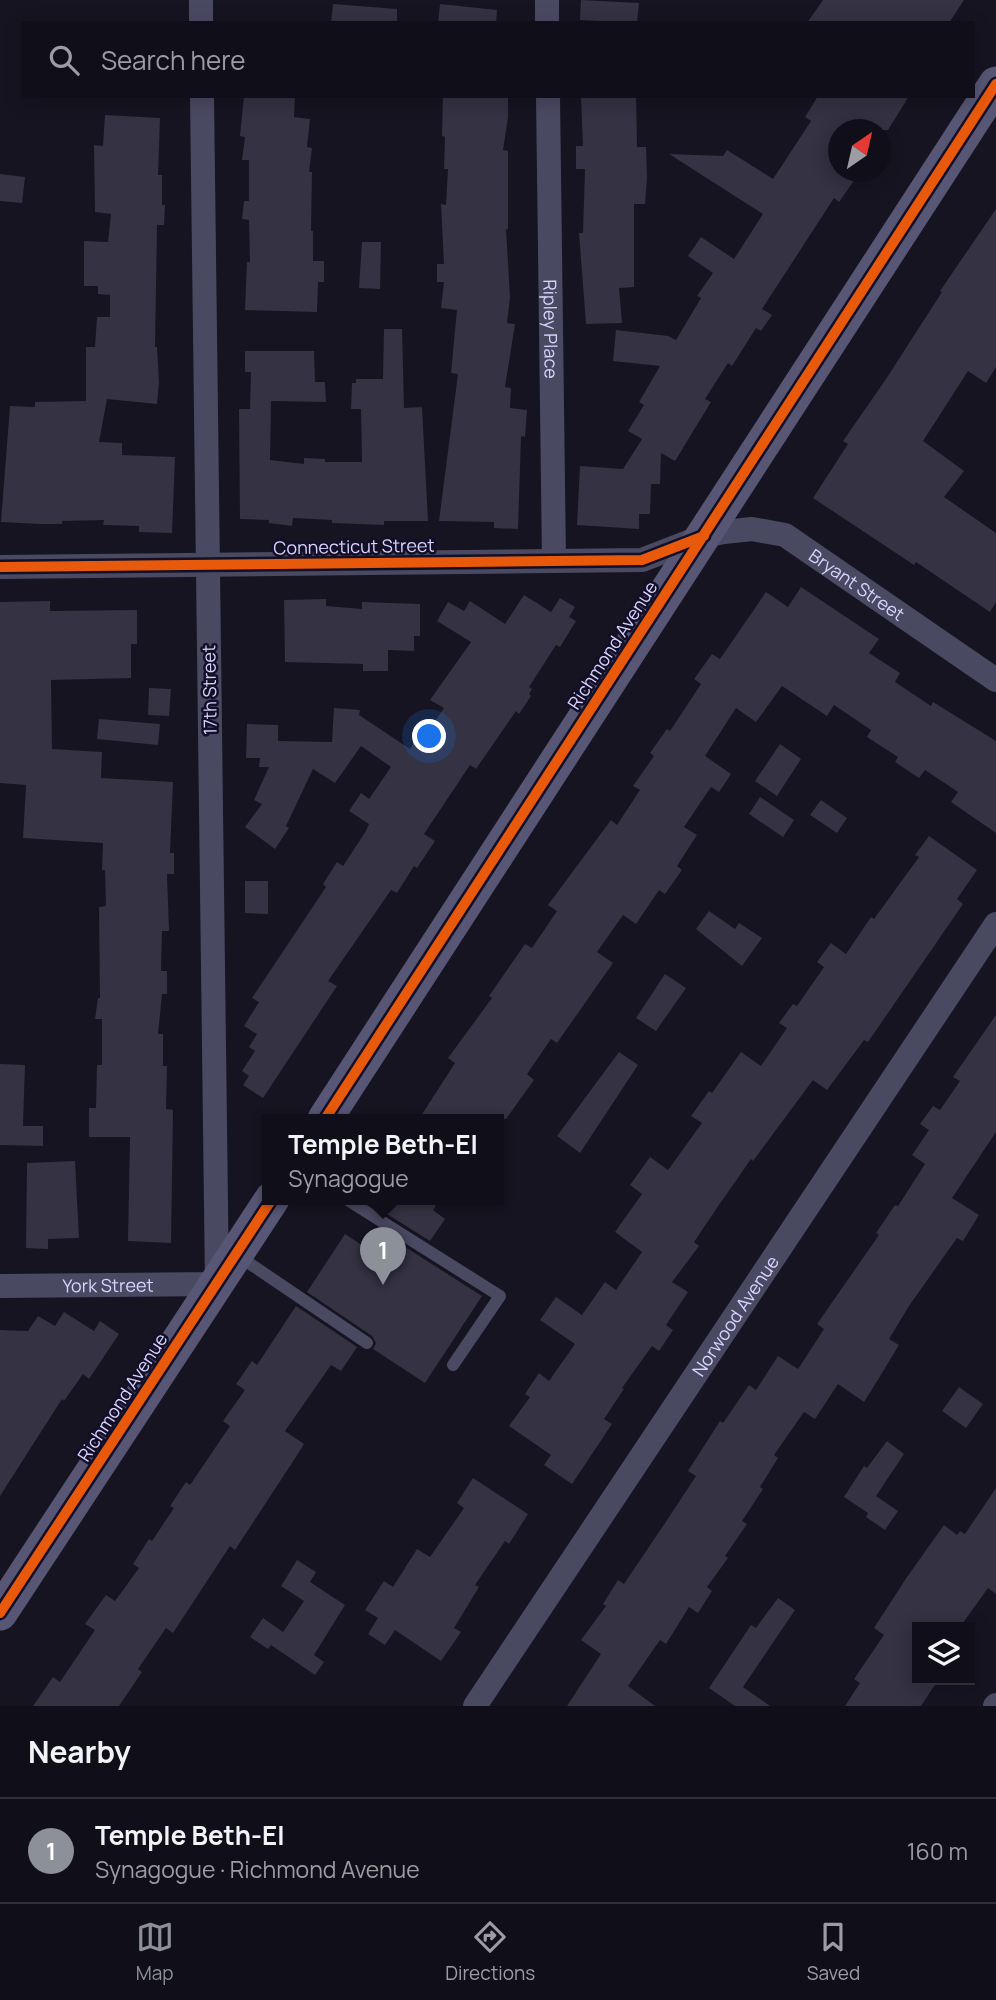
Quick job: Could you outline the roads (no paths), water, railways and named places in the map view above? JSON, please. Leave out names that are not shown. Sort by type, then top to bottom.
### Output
[{"type":"street","points":[[201,0],[201,21]]},
{"type":"street","points":[[547,0],[547,21]]},
{"type":"street","name":"Richmond Avenue","points":[[328,1114],[996,84]]},
{"type":"street","name":"17th Street","points":[[202,98],[217,1283]]},
{"type":"street","name":"Ripley Place","points":[[548,98],[554,561]]},
{"type":"street","name":"Bryant Street","points":[[704,536],[752,530],[785,535],[996,680]]},
{"type":"street","name":"Connecticut Street","points":[[0,567],[642,560],[704,536]]},
{"type":"street","name":"Norwood Avenue","points":[[475,1706],[996,924]]},
{"type":"street","name":"Richmond Avenue","points":[[0,1614],[268,1205]]},
{"type":"street","name":"York Street","points":[[0,1286],[217,1283]]},
{"type":"lane","points":[[356,1205],[500,1296],[453,1365]]},
{"type":"lane","points":[[236,1254],[367,1343]]},
{"type":"place","name":"Temple Beth-El","points":[[383,1285]]}]
